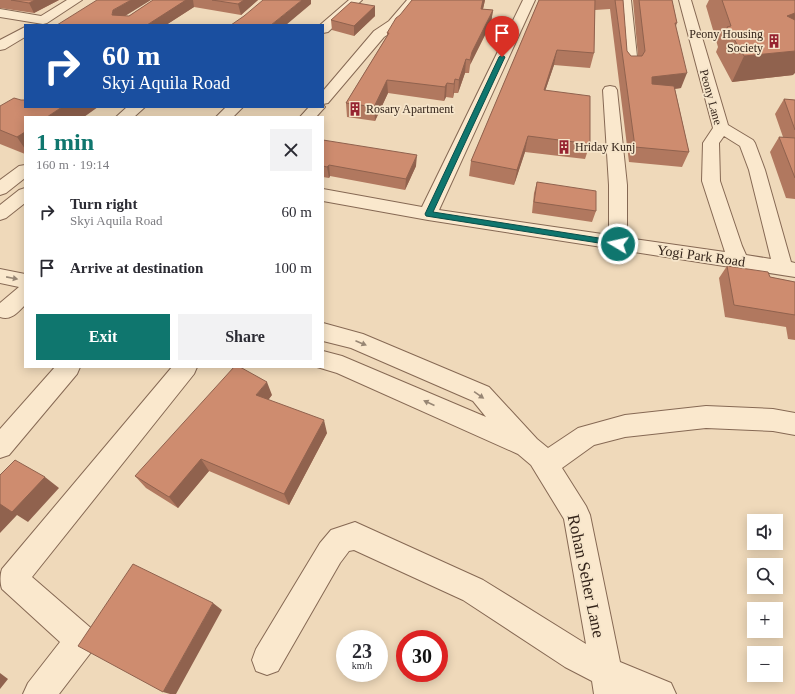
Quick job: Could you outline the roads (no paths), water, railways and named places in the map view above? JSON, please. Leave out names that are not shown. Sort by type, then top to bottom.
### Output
[{"type":"street","points":[[39,23],[76,0]]},
{"type":"street","points":[[324,28],[356,0]]},
{"type":"street","points":[[324,99],[379,34],[394,24],[413,0]]},
{"type":"street","points":[[428,214],[529,0]]},
{"type":"street","points":[[625,0],[631,66]]},
{"type":"street","name":"Peony Lane","points":[[685,0],[714,111],[721,128],[711,143],[711,181],[732,246],[739,261]]},
{"type":"street","points":[[2,8],[39,23],[60,24]]},
{"type":"street","points":[[0,46],[24,32]]},
{"type":"street","points":[[610,90],[618,185],[618,244]]},
{"type":"street","points":[[125,116],[135,108]]},
{"type":"street","points":[[225,116],[234,108]]},
{"type":"street","points":[[309,116],[316,108]]},
{"type":"street","points":[[721,128],[747,143],[789,269]]},
{"type":"street","points":[[0,189],[24,171]]},
{"type":"street","points":[[0,214],[24,195]]},
{"type":"street","name":"Yogi Park Road","points":[[324,195],[428,214],[789,269]]},
{"type":"street","points":[[0,276],[24,281]]},
{"type":"street","points":[[2,310],[24,294]]},
{"type":"street","points":[[2,310],[24,314]]},
{"type":"street","name":"Rohan Seher Lane","points":[[324,332],[354,340],[481,394],[537,456],[577,515],[608,683]]},
{"type":"street","points":[[324,360],[342,365],[537,456],[587,436],[624,426],[706,417],[773,420],[795,424]]},
{"type":"street","points":[[0,446],[68,368]]},
{"type":"street","points":[[38,694],[81,640],[12,579],[185,368]]},
{"type":"street","points":[[267,660],[330,553],[341,540],[355,536],[473,590],[576,656],[608,683],[660,694]]},
{"type":"place","name":"Peony Housing Society","points":[[774,41]]},
{"type":"place","name":"Rosary Apartment","points":[[355,109]]},
{"type":"place","name":"Hriday Kunj","points":[[564,147]]}]
